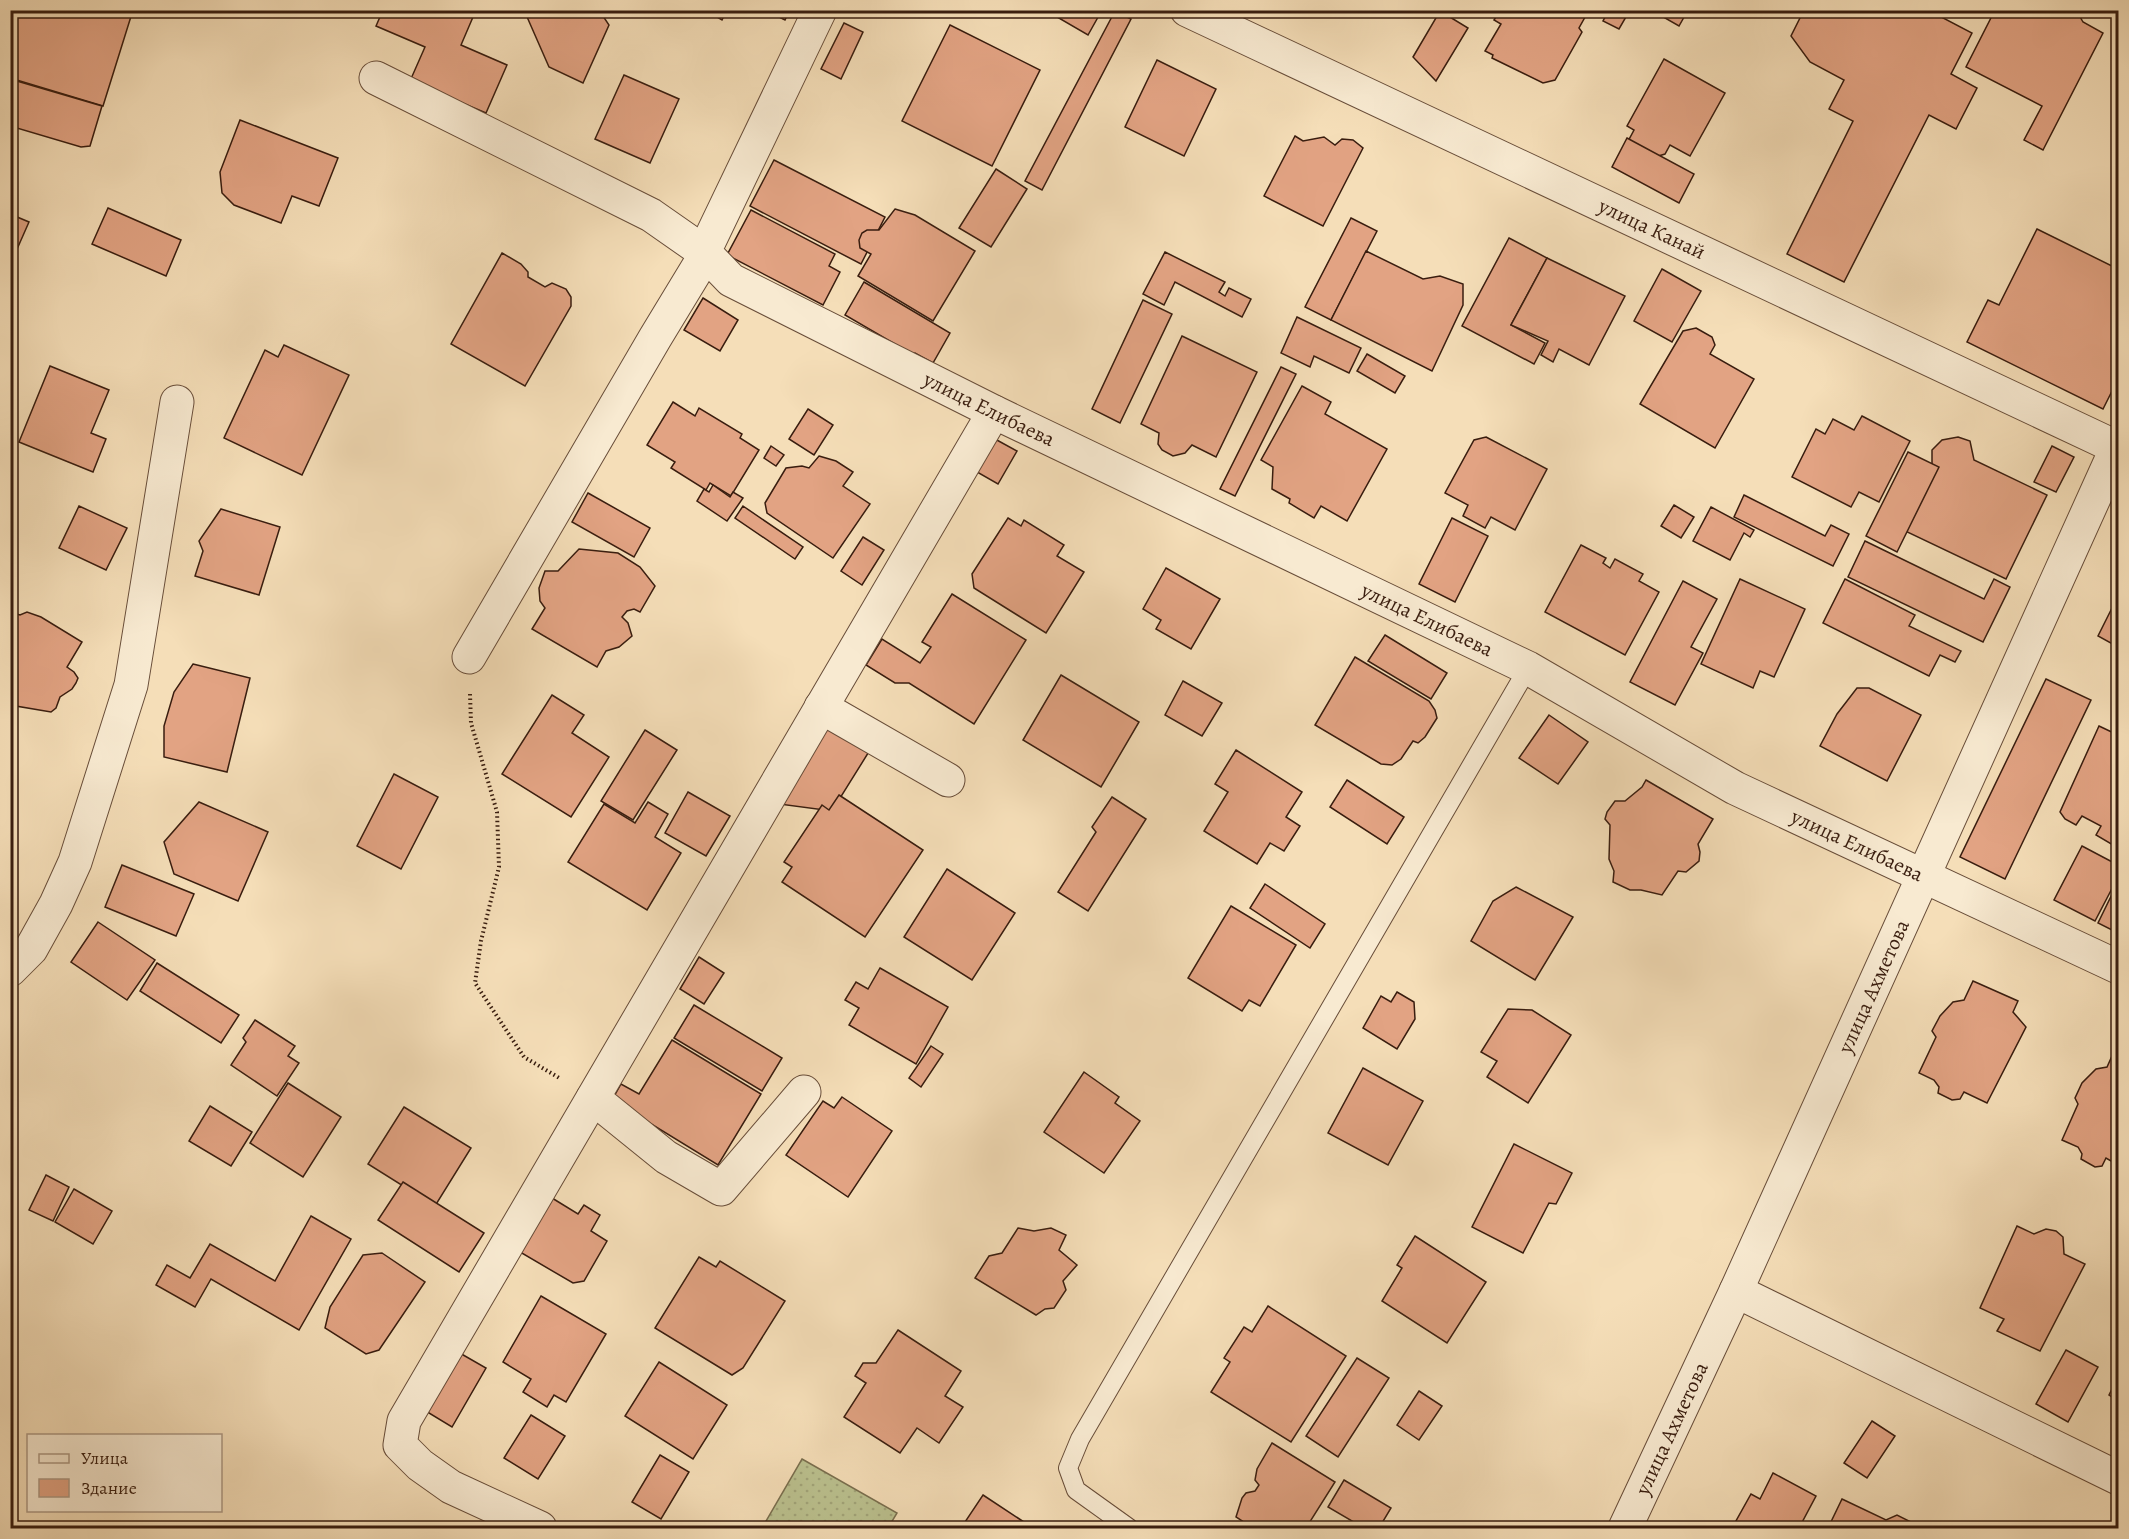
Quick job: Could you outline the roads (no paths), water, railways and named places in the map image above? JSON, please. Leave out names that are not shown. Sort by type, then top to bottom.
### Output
[{"type":"street","points":[[470,657],[705,253],[820,10]]},
{"type":"street","name":"улица Канай","points":[[1187,10],[2118,446]]},
{"type":"street","name":"улица Елибаева","points":[[376,78],[651,215],[705,253],[731,280],[994,412],[1528,668],[1735,788],[2118,967]]},
{"type":"street","points":[[10,970],[31,949],[56,904],[75,862],[131,686],[177,402]]},
{"type":"street","points":[[540,1528],[451,1487],[420,1465],[400,1445],[404,1421],[994,412]]},
{"type":"street","name":"улица Ахметова","points":[[1625,1528],[1736,1291],[2118,446]]},
{"type":"street","points":[[822,707],[948,780]]},
{"type":"street","points":[[593,1098],[666,1157],[721,1189],[804,1092]]},
{"type":"street","points":[[1736,1291],[2118,1478]]},
{"type":"lane","points":[[1130,1528],[1076,1490],[1068,1468],[1080,1439],[1528,668]]}]
